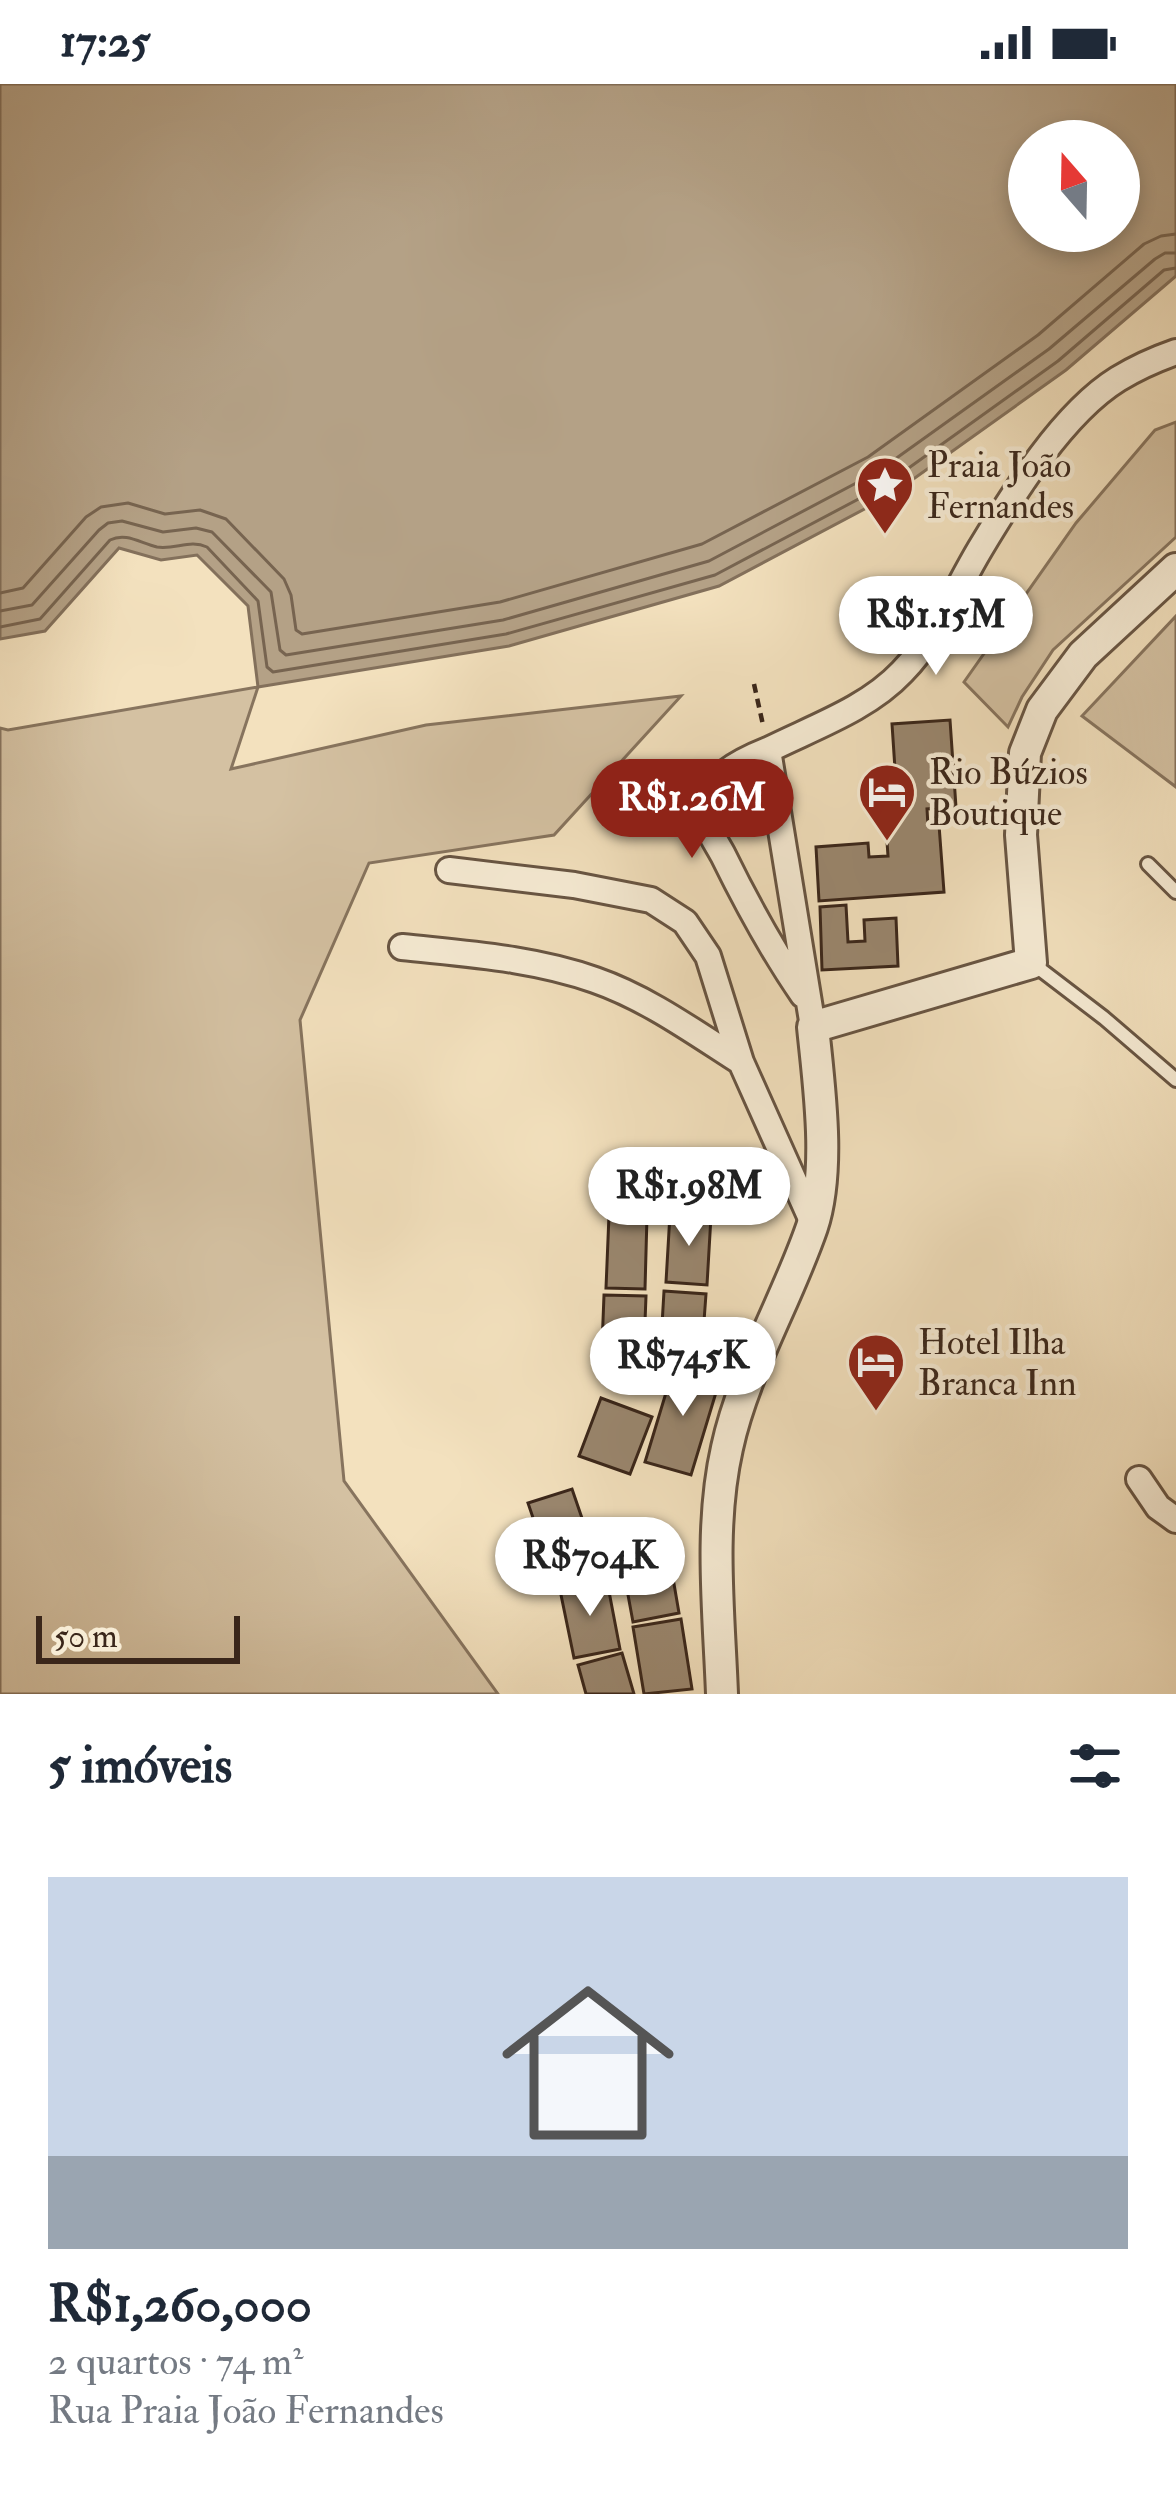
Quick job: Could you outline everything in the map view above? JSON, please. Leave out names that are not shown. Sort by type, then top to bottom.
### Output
[{"type":"street","points":[[810,1015],[710,831],[703,808],[713,784],[742,760],[875,697],[902,672],[934,634],[981,548],[1049,446],[1100,392],[1176,352]]},
{"type":"street","points":[[810,1015],[1031,963],[1021,835],[1024,753],[1042,710],[1083,656],[1176,568]]},
{"type":"street","points":[[722,1694],[718,1573],[720,1489],[727,1444],[813,1223],[820,1178],[822,1118],[810,1015],[768,750]]},
{"type":"street","points":[[449,870],[651,900],[685,922],[708,956],[741,1062],[813,1223]]},
{"type":"street","points":[[750,910],[793,893]]},
{"type":"street","points":[[402,947],[508,959],[595,980],[670,1016],[741,1062]]},
{"type":"street","points":[[1139,1479],[1158,1507],[1176,1520]]},
{"type":"lane","points":[[1148,865],[1176,892]]},
{"type":"lane","points":[[1031,963],[1176,1080]]},
{"type":"path","points":[[754,684],[768,750]]},
{"type":"shaded area","points":[[1176,422],[1176,537],[1053,650],[1008,727],[964,682],[1076,523],[1155,430]]},
{"type":"shaded area","points":[[1176,616],[1176,787],[1082,716]]},
{"type":"shaded area","points":[[258,687],[231,769],[426,725],[681,696],[554,835],[369,863],[300,1020],[344,1481],[498,1694],[0,1694],[0,728]]},
{"type":"water","points":[[0,84],[1176,84],[1176,276],[1066,370],[891,495],[719,586],[509,646],[258,687],[248,606],[197,555],[161,560],[119,548],[45,631],[0,639]]},
{"type":"building","points":[[950,720],[956,807],[927,809],[928,826],[939,825],[944,892],[819,901],[816,847],[868,843],[869,857],[888,856],[882,770],[895,769],[892,724]]},
{"type":"building","points":[[846,905],[848,942],[865,941],[864,920],[896,918],[898,966],[822,970],[820,907]]},
{"type":"building","points":[[670,1214],[711,1216],[707,1285],[666,1282]]},
{"type":"building","points":[[609,1215],[647,1216],[645,1289],[606,1288]]},
{"type":"building","points":[[664,1291],[706,1294],[701,1362],[660,1359]]},
{"type":"building","points":[[604,1295],[646,1296],[643,1374],[601,1372]]},
{"type":"building","points":[[675,1363],[721,1376],[691,1475],[645,1462]]},
{"type":"building","points":[[601,1398],[652,1417],[630,1474],[579,1456]]},
{"type":"building","points":[[572,1489],[596,1559],[552,1574],[528,1503]]},
{"type":"building","points":[[668,1549],[679,1613],[633,1622],[621,1557]]},
{"type":"building","points":[[607,1581],[620,1649],[574,1658],[560,1590]]},
{"type":"building","points":[[681,1619],[692,1689],[644,1694],[633,1627]]},
{"type":"building","points":[[622,1653],[634,1694],[586,1694],[578,1665]]},
{"type":"place","name":"Praia João Fernandes","points":[[885,536]]},
{"type":"place","name":"Rio Búzios Boutique","points":[[887,843]]},
{"type":"place","name":"Hotel Ilha Branca Inn","points":[[876,1413]]}]
